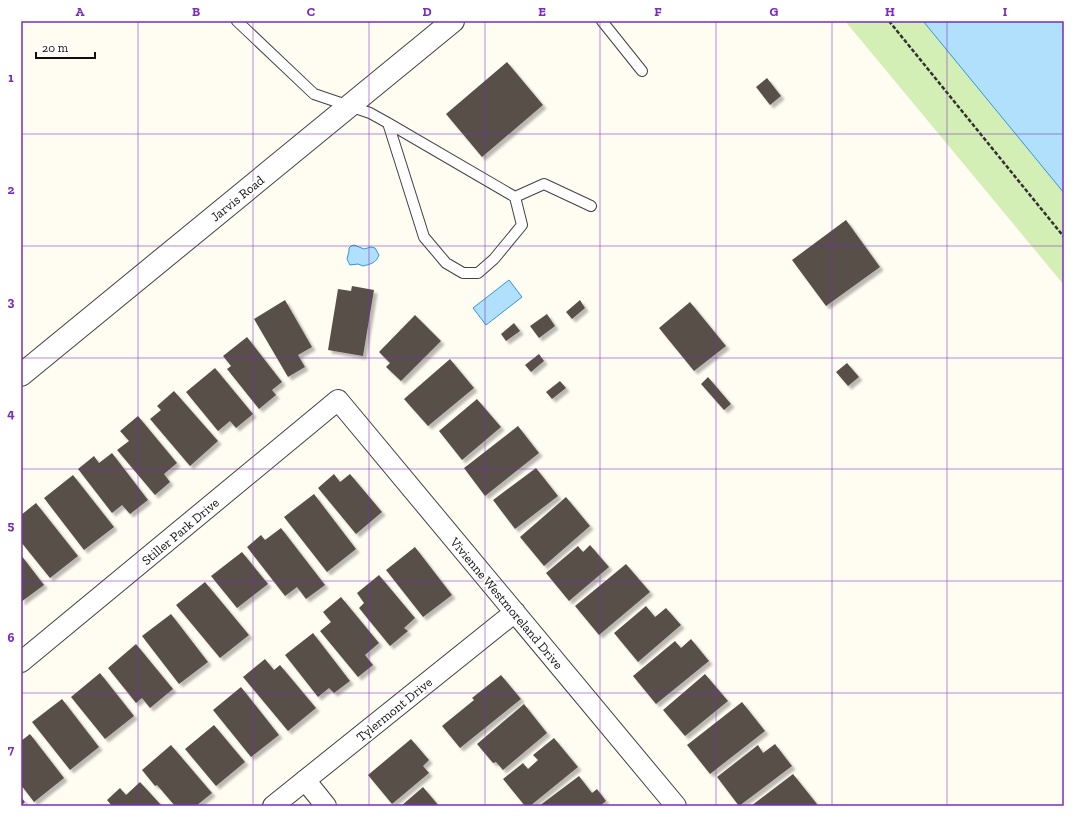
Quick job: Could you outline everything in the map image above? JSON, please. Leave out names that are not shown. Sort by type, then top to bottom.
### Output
[{"type":"street","name":"Jarvis Road","points":[[21,375],[453,21]]},
{"type":"street","name":"Vivienne Westmoreland Drive","points":[[338,400],[676,806]]},
{"type":"street","name":"Stiller Park Drive","points":[[21,662],[338,400]]},
{"type":"street","name":"Tylermont Drive","points":[[273,806],[514,612]]},
{"type":"street","points":[[305,780],[326,806]]},
{"type":"lane","points":[[237,21],[314,94],[370,113],[388,123],[515,197],[522,225],[494,259],[478,273],[463,273],[446,264],[424,237],[388,123]]},
{"type":"lane","points":[[602,21],[642,71]]},
{"type":"lane","points":[[515,197],[544,184],[591,206]]},
{"type":"path","points":[[889,21],[1064,237]]},
{"type":"green space","points":[[845,21],[1064,21],[1064,285]]},
{"type":"water","points":[[923,21],[1064,21],[1064,193]]},
{"type":"water","points":[[354,245],[364,249],[371,247],[375,248],[379,255],[378,258],[373,263],[363,266],[358,264],[350,265],[347,259],[349,248]]},
{"type":"water","points":[[509,280],[522,297],[486,325],[473,308]]},
{"type":"building","points":[[507,62],[543,105],[482,157],[446,114]]},
{"type":"building","points":[[767,78],[781,96],[770,105],[756,87]]},
{"type":"building","points":[[846,220],[880,267],[826,306],[792,260]]},
{"type":"building","points":[[352,286],[374,290],[363,356],[328,350],[338,289],[351,291]]},
{"type":"building","points":[[285,300],[312,347],[298,355],[305,367],[288,377],[254,319]]},
{"type":"building","points":[[580,300],[585,308],[572,319],[566,312]]},
{"type":"building","points":[[690,302],[726,346],[694,371],[659,328]]},
{"type":"building","points":[[547,314],[555,326],[539,338],[530,326]]},
{"type":"building","points":[[415,315],[441,341],[401,381],[386,367],[390,363],[379,352]]},
{"type":"building","points":[[514,323],[520,331],[506,341],[501,334]]},
{"type":"building","points":[[247,337],[282,382],[272,390],[276,395],[259,409],[227,369],[231,366],[223,356]]},
{"type":"building","points":[[539,354],[544,361],[531,372],[525,365]]},
{"type":"building","points":[[450,359],[474,388],[428,426],[404,399]]},
{"type":"building","points":[[847,363],[859,377],[848,386],[836,372]]},
{"type":"building","points":[[215,368],[253,414],[236,428],[230,421],[218,431],[186,392]]},
{"type":"building","points":[[708,377],[731,404],[724,410],[701,384]]},
{"type":"building","points":[[560,381],[566,388],[552,399],[546,392]]},
{"type":"building","points":[[174,391],[218,441],[190,466],[150,419],[161,410],[157,406]]},
{"type":"building","points":[[477,399],[501,427],[462,460],[439,431]]},
{"type":"building","points":[[138,416],[177,463],[164,474],[170,482],[155,495],[117,450],[129,441],[120,431]]},
{"type":"building","points":[[518,426],[539,453],[485,496],[464,468]]},
{"type":"building","points":[[112,453],[148,500],[130,514],[122,505],[112,513],[78,469],[94,456],[99,463]]},
{"type":"building","points":[[536,468],[558,496],[515,529],[493,500]]},
{"type":"building","points":[[334,474],[340,482],[350,474],[382,512],[356,534],[318,488]]},
{"type":"building","points":[[73,475],[114,527],[84,550],[44,498]]},
{"type":"building","points":[[314,494],[356,549],[327,572],[284,517]]},
{"type":"building","points":[[566,497],[590,526],[544,566],[520,537]]},
{"type":"building","points":[[36,503],[78,556],[50,578],[21,542],[21,515]]},
{"type":"building","points":[[281,528],[325,585],[306,599],[297,587],[285,596],[247,547],[261,535],[265,540]]},
{"type":"building","points":[[590,545],[609,567],[569,601],[546,573],[578,546],[583,552]]},
{"type":"building","points":[[415,547],[452,595],[423,617],[386,570]]},
{"type":"building","points":[[242,552],[268,584],[237,608],[211,576]]},
{"type":"building","points":[[21,555],[44,585],[21,602]]},
{"type":"building","points":[[626,564],[650,592],[599,635],[575,606]]},
{"type":"building","points":[[379,575],[415,618],[404,628],[408,631],[390,646],[359,608],[364,603],[357,593]]},
{"type":"building","points":[[205,582],[249,635],[220,658],[176,605]]},
{"type":"building","points":[[341,597],[379,643],[365,655],[373,665],[358,677],[320,631],[331,622],[323,612]]},
{"type":"building","points":[[646,606],[655,617],[666,608],[681,625],[638,662],[614,633]]},
{"type":"building","points":[[171,614],[208,662],[179,684],[142,636]]},
{"type":"building","points":[[313,633],[350,681],[334,693],[329,688],[318,697],[285,655]]},
{"type":"building","points":[[691,639],[709,661],[656,704],[633,676],[675,641],[681,648]]},
{"type":"building","points":[[136,644],[173,689],[150,708],[142,698],[136,703],[108,668]]},
{"type":"building","points":[[265,659],[274,670],[280,665],[316,708],[288,731],[243,677]]},
{"type":"building","points":[[100,673],[134,716],[105,739],[71,697]]},
{"type":"building","points":[[705,674],[728,701],[685,736],[663,710]]},
{"type":"building","points":[[501,675],[521,699],[460,748],[442,726],[474,700],[472,698]]},
{"type":"building","points":[[241,687],[279,735],[251,757],[213,710]]},
{"type":"building","points":[[62,699],[99,747],[70,770],[32,722]]},
{"type":"building","points":[[742,702],[765,731],[710,774],[687,745]]},
{"type":"building","points":[[524,704],[547,733],[503,770],[496,762],[493,763],[477,744]]},
{"type":"building","points":[[214,725],[245,762],[216,786],[185,749]]},
{"type":"building","points":[[30,734],[64,778],[34,802],[21,785],[21,741]]},
{"type":"building","points":[[554,738],[578,767],[530,806],[525,806],[503,779],[523,763],[528,769],[538,760],[533,755]]},
{"type":"building","points":[[411,739],[429,760],[423,766],[429,773],[392,804],[368,775]]},
{"type":"building","points":[[775,744],[792,766],[739,806],[717,777],[758,745],[763,753]]},
{"type":"building","points":[[171,745],[212,793],[196,806],[175,806],[157,785],[155,786],[142,770]]},
{"type":"building","points":[[793,774],[817,804],[814,806],[751,806]]},
{"type":"building","points":[[579,776],[592,793],[597,789],[606,801],[600,806],[539,806]]},
{"type":"building","points":[[140,782],[162,806],[112,806],[107,800],[120,788],[126,795]]},
{"type":"building","points":[[423,787],[439,806],[401,806]]},
{"type":"building","points":[[21,797],[25,802],[21,806]]}]
